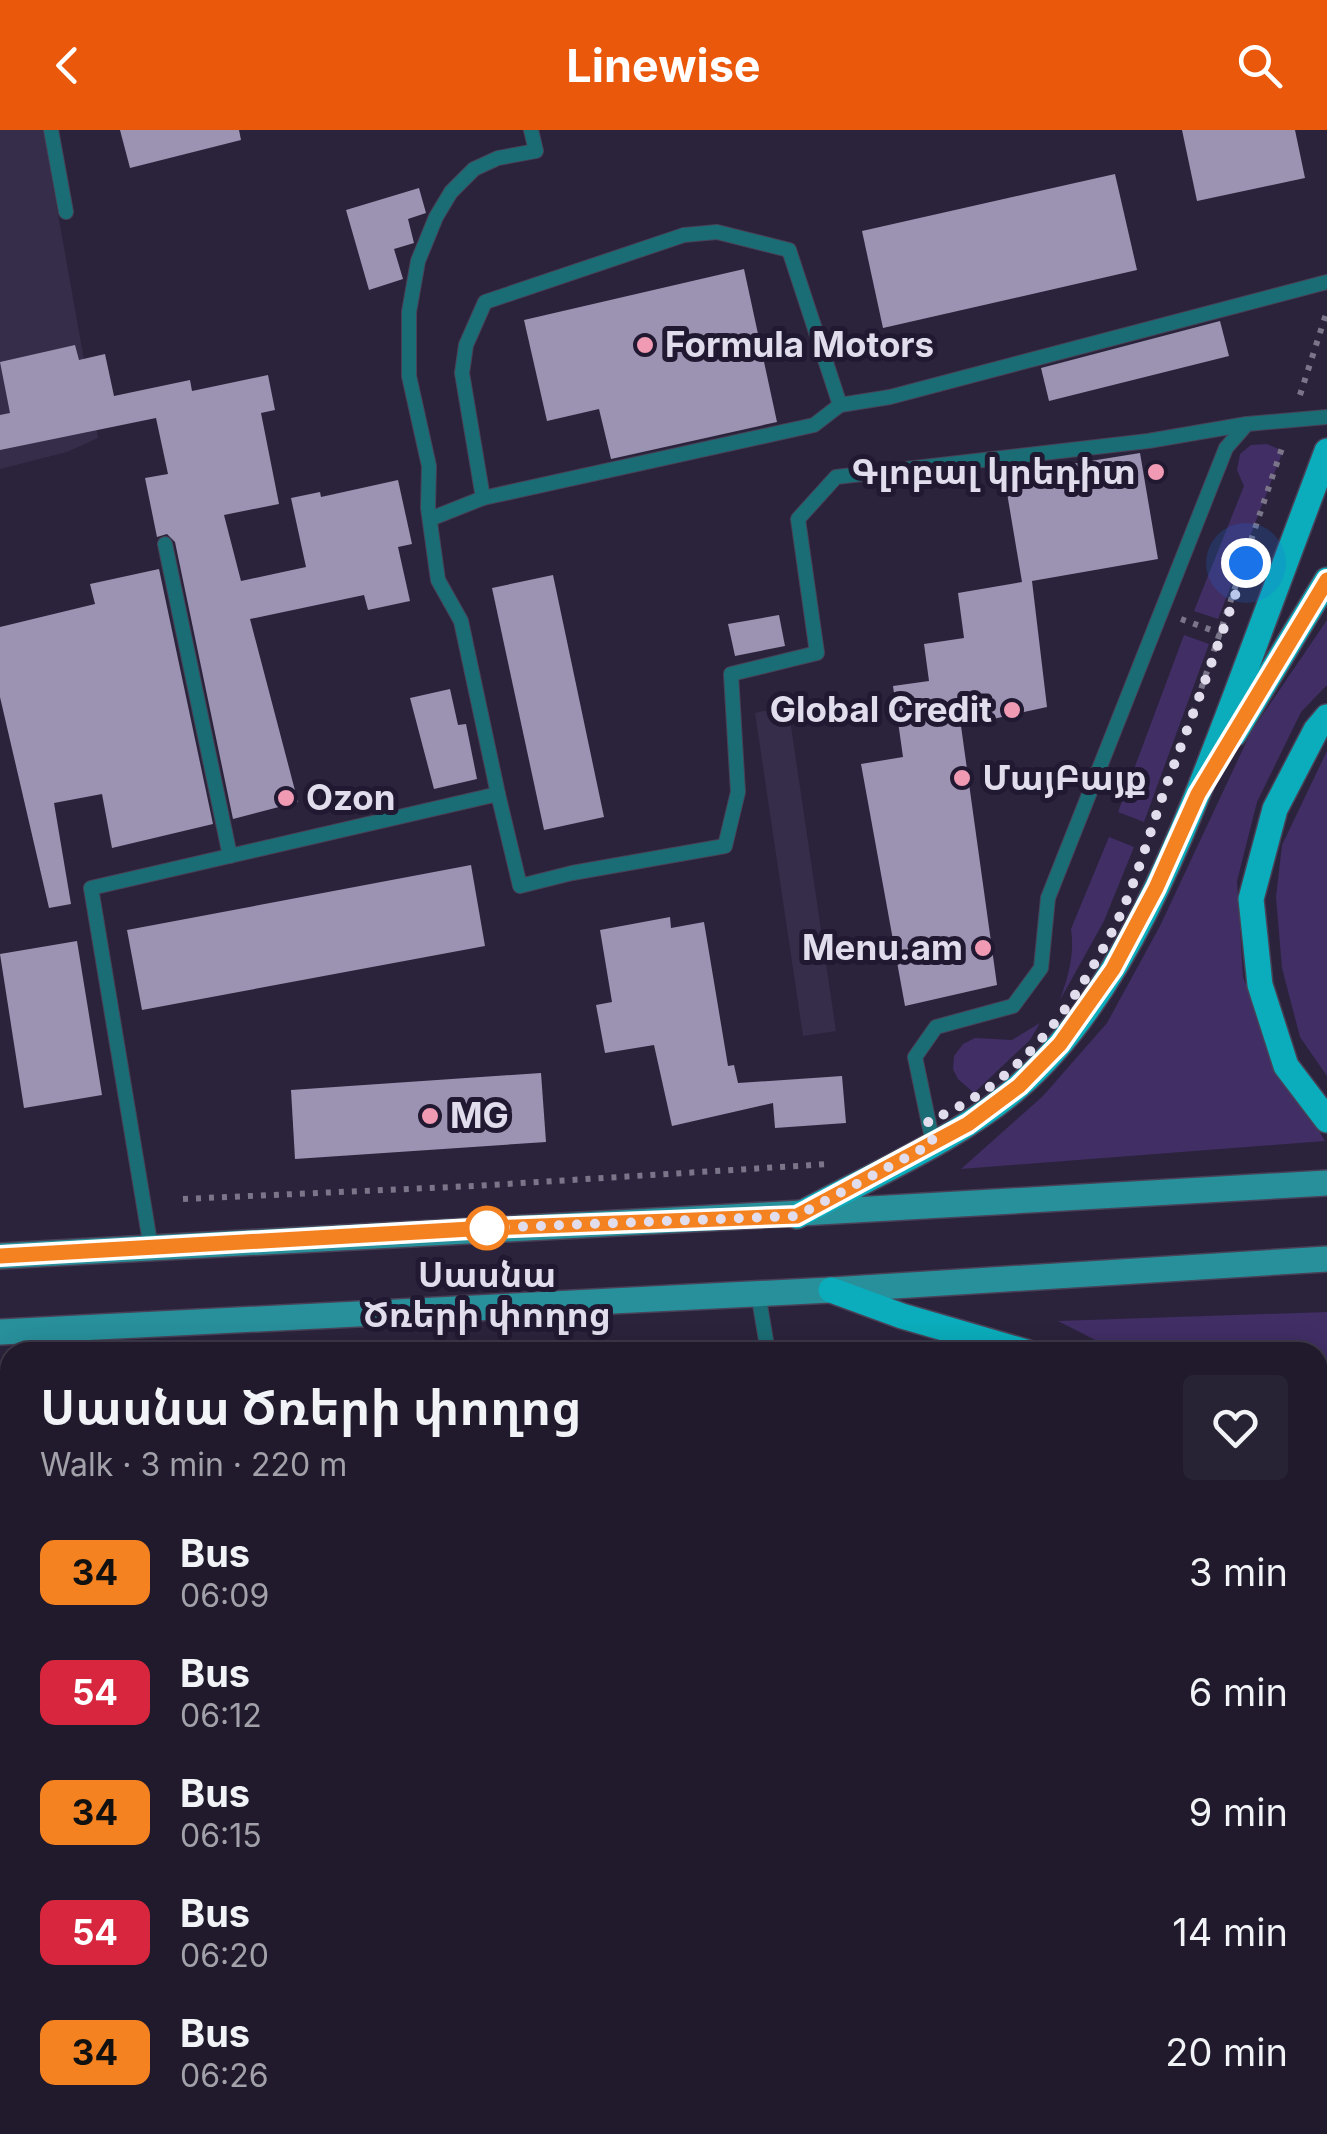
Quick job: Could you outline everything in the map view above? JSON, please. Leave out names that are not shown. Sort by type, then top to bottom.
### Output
[{"type":"main road","points":[[797,1216],[968,1124],[1019,1086],[1060,1044],[1113,969],[1156,888],[1198,794],[1327,450]]},
{"type":"main road","points":[[1198,794],[1327,580]]},
{"type":"main road","points":[[1327,717],[1316,730],[1275,808],[1251,898],[1260,986],[1286,1066],[1327,1120]]},
{"type":"main road","points":[[0,1256],[488,1228],[797,1216],[1327,1183]]},
{"type":"main road","points":[[0,1332],[831,1290],[1327,1259]]},
{"type":"main road","points":[[831,1290],[992,1342]]},
{"type":"lane","points":[[51,130],[66,212]]},
{"type":"lane","points":[[531,130],[536,151],[498,158],[474,169],[451,192],[436,218],[411,286],[407,347],[409,376],[429,466],[430,518],[438,580],[461,621],[520,886],[725,846],[738,792],[731,674],[817,653],[798,520],[836,478],[1327,417]]},
{"type":"lane","points":[[483,498],[462,373],[466,344],[485,302],[684,236],[717,232],[789,250],[840,405]]},
{"type":"lane","points":[[430,518],[483,498],[814,425],[840,405],[890,396],[1327,282]]},
{"type":"lane","points":[[933,1143],[915,1057],[936,1027],[1013,1006],[1041,968],[1048,898],[1216,471],[1226,448],[1247,424]]},
{"type":"lane","points":[[164,544],[230,856]]},
{"type":"lane","points":[[152,1248],[91,888],[498,794]]},
{"type":"lane","points":[[758,1294],[766,1342]]},
{"type":"lane","points":[[30,1332],[39,1342]]},
{"type":"path","points":[[1189,726],[1327,311]]},
{"type":"path","points":[[1190,622],[1222,634]]},
{"type":"path","points":[[182,1198],[474,1186],[832,1164]]},
{"type":"shaded area","points":[[0,130],[43,130],[98,438],[67,452],[0,469]]},
{"type":"shaded area","points":[[1267,444],[1283,451],[1218,619],[1194,611],[1244,486],[1237,470],[1240,454],[1251,445]]},
{"type":"shaded area","points":[[1327,620],[1327,685],[1301,712],[1257,802],[1237,881],[1243,977],[1273,1056],[1325,1141],[961,1169],[1043,1096],[1107,1023],[1160,926],[1251,732]]},
{"type":"shaded area","points":[[1184,635],[1209,644],[1144,822],[1118,812]]},
{"type":"shaded area","points":[[788,706],[836,1031],[803,1036],[755,713]]},
{"type":"shaded area","points":[[1327,751],[1327,1076],[1300,1037],[1282,968],[1276,897],[1282,845]]},
{"type":"shaded area","points":[[1109,837],[1134,847],[1104,921],[1060,1000],[1071,956],[1071,929]]},
{"type":"shaded area","points":[[1040,1023],[1030,1040],[974,1093],[958,1079],[953,1069],[954,1056],[963,1044],[975,1038],[1012,1040]]},
{"type":"shaded area","points":[[1327,1312],[1327,1342],[1099,1342],[1058,1321]]},
{"type":"building","points":[[120,130],[239,130],[241,140],[130,168]]},
{"type":"building","points":[[1182,130],[1295,130],[1305,178],[1197,201]]},
{"type":"building","points":[[1115,174],[1137,270],[883,328],[862,231]]},
{"type":"building","points":[[419,188],[426,213],[408,219],[414,243],[394,249],[403,279],[369,290],[346,210]]},
{"type":"building","name":"Formula Motors","points":[[744,269],[777,422],[611,459],[599,409],[547,421],[524,320]]},
{"type":"building","points":[[1220,321],[1229,356],[1049,401],[1041,368]]},
{"type":"building","points":[[75,345],[79,360],[105,354],[114,396],[190,380],[192,391],[268,375],[275,410],[261,413],[279,504],[224,515],[241,581],[306,567],[291,498],[320,492],[321,497],[398,480],[412,544],[398,547],[410,601],[368,610],[364,595],[250,619],[298,802],[233,819],[175,542],[167,534],[157,537],[145,478],[168,474],[156,418],[0,450],[0,415],[10,413],[0,362]]},
{"type":"building","points":[[1140,453],[1158,559],[1032,581],[1047,707],[961,726],[997,985],[905,1006],[861,764],[903,757],[893,686],[929,681],[924,644],[964,638],[958,593],[1022,582],[1004,475]]},
{"type":"building","points":[[159,569],[213,824],[112,848],[102,794],[54,803],[71,904],[49,908],[0,697],[0,627],[95,604],[90,584]]},
{"type":"building","points":[[553,575],[604,817],[544,830],[492,588]]},
{"type":"building","points":[[779,615],[785,646],[735,656],[728,624]]},
{"type":"building","points":[[450,689],[458,725],[466,724],[477,779],[434,789],[410,698]]},
{"type":"building","points":[[471,865],[485,946],[142,1010],[127,930]]},
{"type":"building","points":[[670,917],[671,928],[704,922],[728,1066],[734,1065],[738,1083],[842,1076],[846,1123],[775,1128],[773,1103],[672,1126],[654,1045],[605,1053],[596,1005],[612,1002],[600,930]]},
{"type":"building","points":[[77,941],[102,1095],[24,1108],[0,954]]},
{"type":"building","points":[[541,1073],[546,1142],[295,1159],[291,1090]]},
{"type":"bus line","name":"34","points":[[0,1256],[488,1228],[797,1216],[968,1124],[1019,1086],[1060,1044],[1113,969],[1156,888],[1198,794],[1327,580]]},
{"type":"place","name":"Formula Motors","points":[[645,345]]},
{"type":"place","name":"Գլոբալ կրեդիտ","points":[[1156,472]]},
{"type":"place","name":"Global Credit","points":[[1012,710]]},
{"type":"place","name":"ՄայԲայք","points":[[962,778]]},
{"type":"place","name":"Ozon","points":[[286,798]]},
{"type":"place","name":"Menu.am","points":[[983,948]]},
{"type":"place","name":"MG","points":[[430,1116]]},
{"type":"place","name":"Սասնա Ծռերի փողոց","points":[[487,1228]]},
{"type":"route","points":[[487,1228],[797,1216],[933,1143],[928,1121],[960,1108],[1035,1049],[1115,926],[1246,563]]}]
